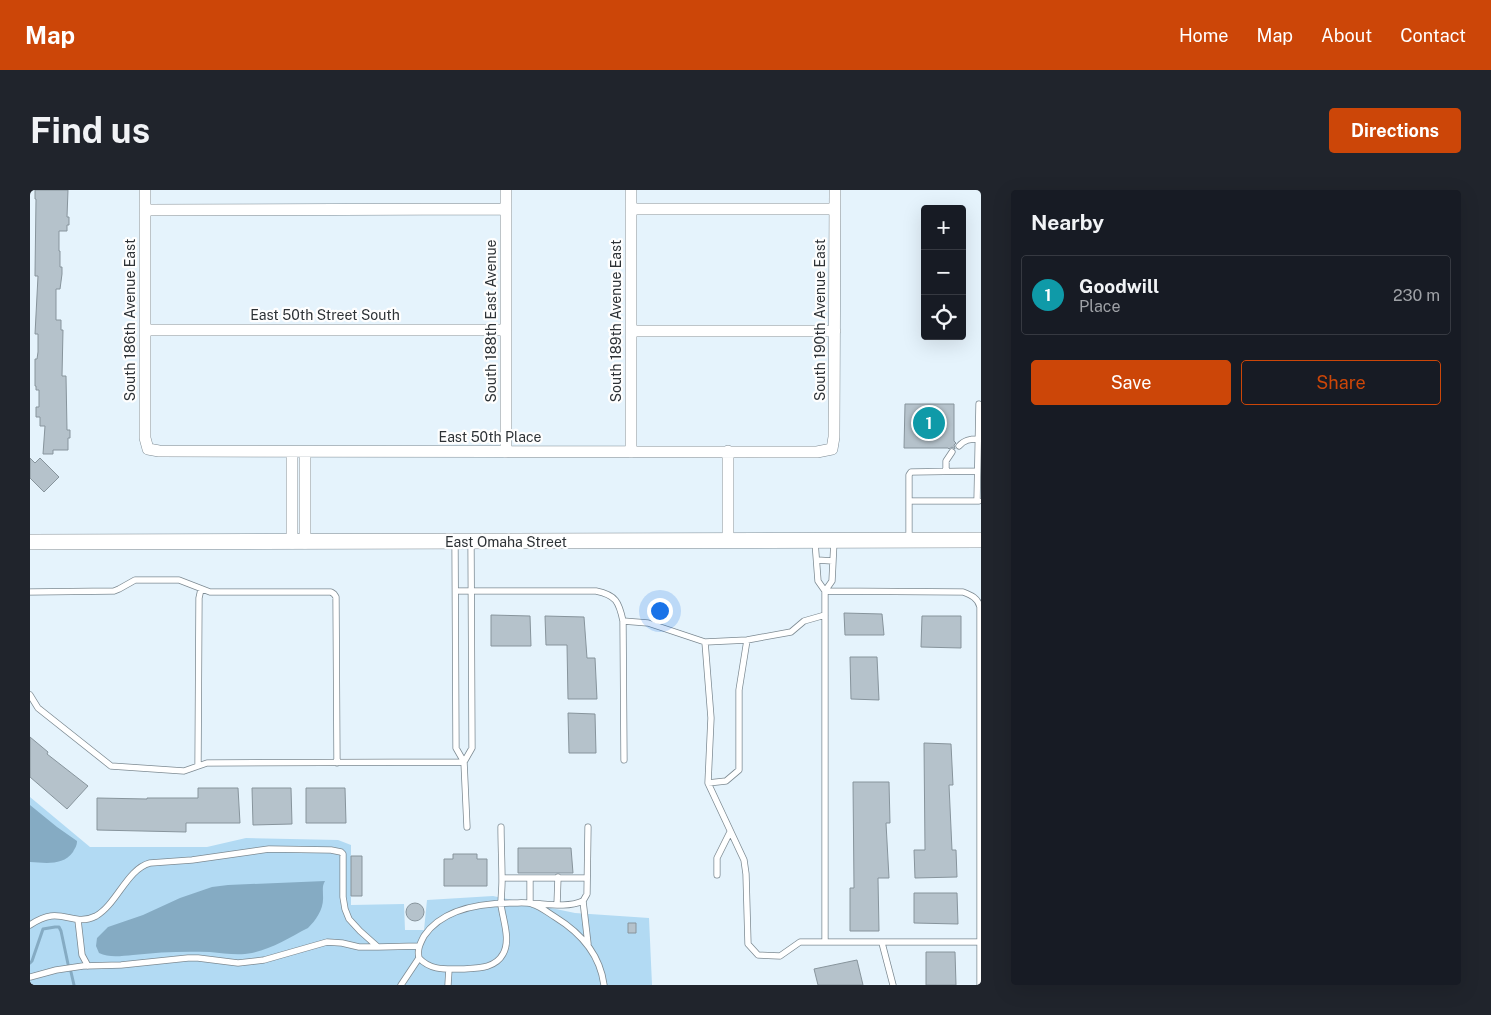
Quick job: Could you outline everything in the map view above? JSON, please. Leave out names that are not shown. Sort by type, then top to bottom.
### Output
[{"type":"street","name":"South 186th Avenue East","points":[[144,190],[145,438],[148,449]]},
{"type":"street","name":"South 188th East Avenue","points":[[506,190],[506,452]]},
{"type":"street","name":"South 189th Avenue East","points":[[632,190],[632,452]]},
{"type":"street","name":"South 190th Avenue East","points":[[832,449],[834,437],[835,190]]},
{"type":"street","points":[[145,210],[506,209]]},
{"type":"street","points":[[632,209],[835,209]]},
{"type":"street","name":"East 50th Street South","points":[[145,330],[506,330]]},
{"type":"street","points":[[632,331],[835,331]]},
{"type":"street","name":"East 50th Place","points":[[148,449],[159,452],[817,452],[832,449]]},
{"type":"street","points":[[728,451],[728,541]]},
{"type":"street","points":[[292,452],[298,542]]},
{"type":"street","points":[[298,542],[305,452]]},
{"type":"street","name":"East Omaha Street","points":[[30,542],[981,540]]},
{"type":"lane","points":[[909,501],[979,501],[977,471],[979,404]]},
{"type":"lane","points":[[959,446],[962,442],[978,440]]},
{"type":"lane","points":[[946,472],[946,461],[952,452]]},
{"type":"lane","points":[[909,541],[909,475],[911,472],[977,471]]},
{"type":"lane","points":[[815,540],[818,581],[825,591]]},
{"type":"lane","points":[[825,942],[825,591],[832,581],[834,540]]},
{"type":"lane","points":[[456,542],[456,748],[464,762],[467,827]]},
{"type":"lane","points":[[464,762],[472,748],[472,542]]},
{"type":"lane","points":[[817,560],[833,561]]},
{"type":"lane","points":[[30,592],[114,591],[135,580],[179,580],[210,592],[331,592],[334,594],[336,607],[336,763]]},
{"type":"lane","points":[[198,766],[198,598],[201,589]]},
{"type":"lane","points":[[456,591],[602,592],[607,593],[616,600],[620,607],[623,621],[624,760]]},
{"type":"lane","points":[[825,591],[963,592],[972,595],[979,603],[980,985]]},
{"type":"lane","points":[[623,621],[648,623],[705,642],[747,640],[791,632],[804,620],[825,615]]},
{"type":"lane","points":[[708,784],[726,781],[739,770],[739,690],[747,640]]},
{"type":"lane","points":[[705,642],[711,718],[708,784],[744,860],[748,944],[758,955],[780,956],[800,942],[980,942]]},
{"type":"lane","points":[[30,695],[38,708],[110,766],[184,772],[207,763],[464,762]]},
{"type":"lane","points":[[419,958],[430,967],[449,969],[488,967],[503,955],[506,947],[506,937],[501,903],[501,827]]},
{"type":"lane","points":[[588,827],[587,894],[584,901],[588,944]]},
{"type":"lane","points":[[717,875],[717,858],[730,832]]},
{"type":"lane","points":[[30,925],[51,916],[87,920],[99,914],[138,870],[150,862],[192,860],[264,850],[331,850],[340,852],[343,857],[343,897],[349,919],[378,947]]},
{"type":"lane","points":[[556,905],[558,877]]},
{"type":"lane","points":[[502,878],[587,878]]},
{"type":"lane","points":[[530,878],[530,903]]},
{"type":"lane","points":[[401,985],[419,958],[419,946],[432,925],[452,913],[501,903],[556,905],[576,904],[584,901]]},
{"type":"lane","points":[[530,903],[568,925],[588,944],[601,970],[604,985]]},
{"type":"lane","points":[[78,920],[82,955],[88,966]]},
{"type":"lane","points":[[30,976],[88,966],[121,965],[188,958],[231,963],[251,962],[278,957],[327,942],[359,947],[419,946]]},
{"type":"lane","points":[[882,943],[893,985]]},
{"type":"lane","points":[[448,985],[449,969]]},
{"type":"shaded area","points":[[30,797],[90,847],[207,847],[246,838],[338,840],[351,845],[351,905],[404,904],[405,930],[424,930],[427,900],[493,896],[575,913],[649,918],[652,985],[30,985]]},
{"type":"shaded area","points":[[30,805],[77,841],[73,852],[64,860],[53,863],[30,862]]},
{"type":"shaded area","points":[[325,881],[322,905],[319,914],[311,925],[267,949],[241,954],[181,952],[107,956],[99,953],[96,946],[97,938],[108,927],[212,887]]},
{"type":"building","points":[[35,190],[68,190],[67,217],[69,217],[69,225],[67,225],[67,231],[59,231],[60,267],[62,267],[62,274],[60,289],[56,289],[56,320],[61,320],[61,330],[63,330],[62,376],[66,376],[67,430],[70,430],[70,438],[68,438],[68,450],[53,450],[53,454],[43,454],[45,426],[40,426],[40,417],[36,417],[36,407],[39,407],[39,390],[36,390],[35,386],[35,359],[37,359],[38,352],[38,334],[35,334],[38,276],[35,276]]},
{"type":"building","points":[[905,404],[954,404],[955,449],[952,447],[949,449],[904,448]]},
{"type":"building","points":[[30,458],[35,463],[40,458],[59,477],[44,492],[30,478]]},
{"type":"building","points":[[844,613],[882,614],[884,635],[845,635]]},
{"type":"building","points":[[491,615],[530,616],[531,646],[491,646]]},
{"type":"building","points":[[545,616],[584,617],[587,658],[595,658],[597,699],[568,699],[567,645],[546,645]]},
{"type":"building","points":[[922,616],[961,616],[961,648],[921,647]]},
{"type":"building","points":[[850,657],[877,657],[879,700],[851,699]]},
{"type":"building","points":[[568,713],[595,714],[596,753],[569,753]]},
{"type":"building","points":[[30,737],[48,752],[47,754],[88,786],[67,809],[30,777]]},
{"type":"building","points":[[924,743],[951,744],[953,785],[949,785],[952,850],[956,850],[957,877],[915,878],[914,850],[925,850]]},
{"type":"building","points":[[853,782],[889,782],[890,823],[886,823],[889,878],[878,878],[879,931],[850,931],[850,888],[854,888]]},
{"type":"building","points":[[198,788],[238,788],[240,823],[186,823],[186,832],[97,830],[97,798],[198,798]]},
{"type":"building","points":[[252,788],[291,788],[292,824],[253,825]]},
{"type":"building","points":[[306,788],[345,788],[346,823],[306,823]]},
{"type":"building","points":[[518,848],[571,848],[573,873],[518,873]]},
{"type":"building","points":[[453,854],[477,854],[477,859],[487,859],[487,886],[444,886],[444,859],[453,859]]},
{"type":"building","points":[[351,856],[362,856],[362,896],[351,896]]},
{"type":"building","points":[[914,893],[957,893],[958,924],[914,923]]},
{"type":"building","points":[[415,903],[421,906],[424,912],[421,918],[415,921],[409,918],[406,912],[409,906]]},
{"type":"building","points":[[628,923],[636,923],[636,933],[628,933]]},
{"type":"building","points":[[926,952],[955,952],[956,985],[926,985]]},
{"type":"building","points":[[857,960],[863,985],[818,985],[814,969]]},
{"type":"waterway","points":[[30,963],[43,929],[59,927],[68,964]]},
{"type":"waterway","points":[[71,972],[74,985]]},
{"type":"place","name":"Goodwill","points":[[929,423]]}]
